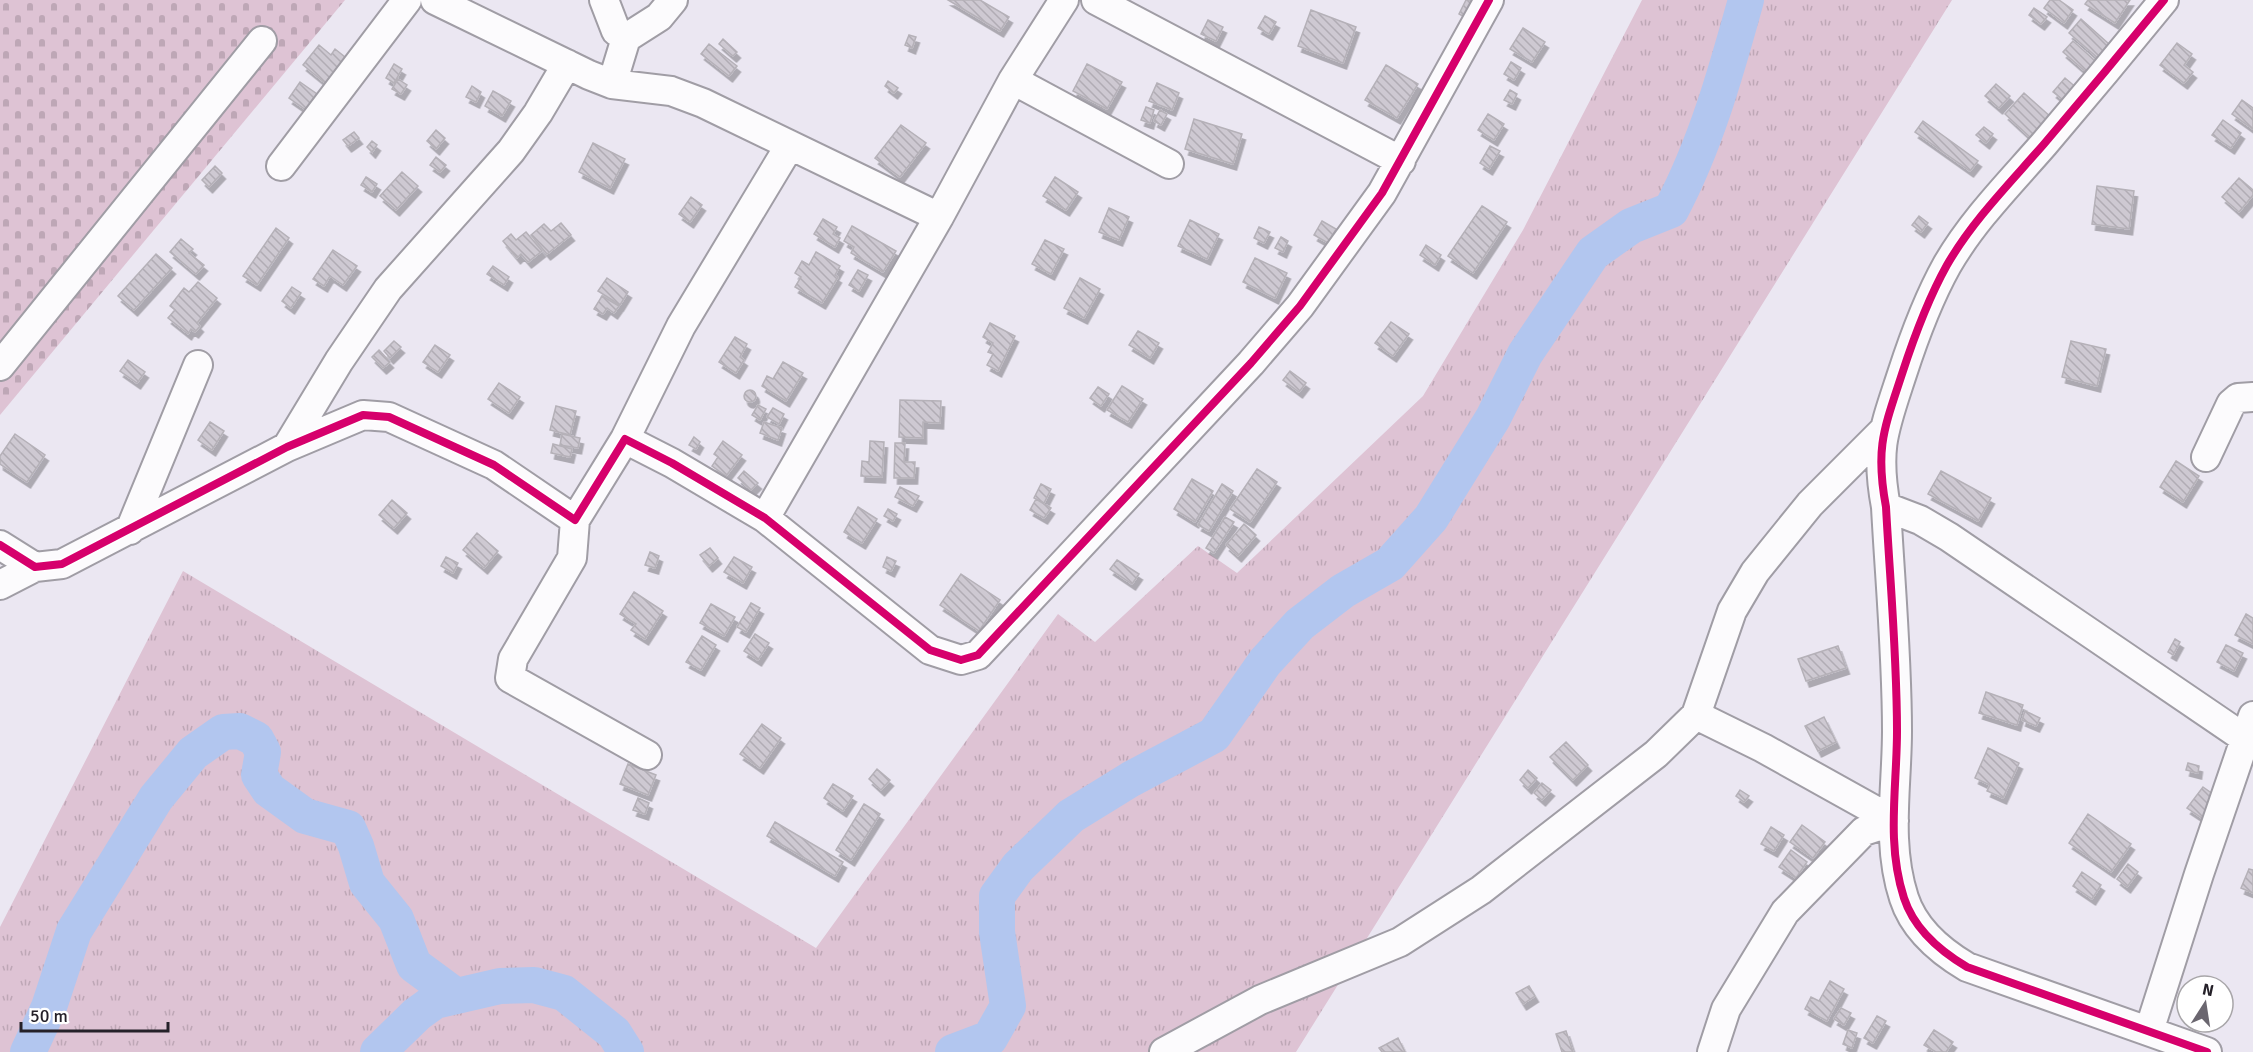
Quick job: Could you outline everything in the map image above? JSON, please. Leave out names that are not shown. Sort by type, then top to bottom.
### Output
[{"type":"street","points":[[282,166],[407,0]]},
{"type":"street","points":[[435,0],[612,84],[671,91],[703,103],[939,218]]},
{"type":"street","points":[[604,0],[616,31],[626,39]]},
{"type":"street","points":[[612,84],[626,39],[659,17],[673,0]]},
{"type":"street","points":[[765,518],[939,218],[1013,80],[1064,0]]},
{"type":"street","points":[[1096,0],[1401,161]]},
{"type":"street","points":[[625,439],[672,463],[765,518],[930,650],[961,660],[978,655],[1251,363],[1300,306],[1351,239],[1401,161],[1489,0]]},
{"type":"street","points":[[2164,0],[2102,77],[1975,224],[1948,264],[1913,343],[1883,431],[1880,472],[1886,507],[1897,730],[1893,851],[1905,900],[1920,927],[1941,952],[1967,967],[2207,1052]]},
{"type":"street","points":[[0,366],[262,41]]},
{"type":"street","points":[[287,447],[339,361],[388,289],[511,151],[538,113],[567,64]]},
{"type":"street","points":[[1013,80],[1169,164]]},
{"type":"street","points":[[647,755],[510,678],[513,659],[572,558],[575,520],[625,439],[681,326],[790,146]]},
{"type":"street","points":[[130,530],[198,365]]},
{"type":"street","points":[[2206,457],[2231,404],[2238,398],[2253,398]]},
{"type":"street","points":[[0,585],[35,567],[62,564],[287,447],[363,415],[389,417],[494,465],[575,520]]},
{"type":"street","points":[[1164,1052],[1260,1000],[1400,942],[1481,890],[1656,754],[1696,715],[1725,628],[1755,572],[1810,504],[1883,431]]},
{"type":"street","points":[[1886,507],[1920,520],[1950,537],[2092,632],[2250,733],[2199,874],[2149,1031]]},
{"type":"street","points":[[0,545],[35,567]]},
{"type":"street","points":[[1696,715],[1763,748],[1894,821]]},
{"type":"street","points":[[1712,1052],[1726,1009],[1785,912],[1864,831],[1894,821]]},
{"type":"green space","points":[[0,0],[345,0],[0,415]]},
{"type":"green space","points":[[1642,0],[1952,0],[1296,1052],[0,1052],[0,927],[183,571],[816,948],[1058,614],[1095,642],[1198,546],[1237,573],[1423,396],[1523,230]]},
{"type":"building","points":[[948,0],[980,0],[1009,17],[1000,31]]},
{"type":"building","points":[[1466,0],[1485,0],[1473,22],[1459,14]]},
{"type":"building","points":[[2050,0],[2059,0],[2073,10],[2064,23],[2044,8]]},
{"type":"building","points":[[2088,0],[2130,0],[2115,23],[2085,4]]},
{"type":"building","points":[[2034,8],[2047,17],[2041,24],[2029,15]]},
{"type":"building","points":[[1311,10],[1356,27],[1343,63],[1298,46]]},
{"type":"building","points":[[1265,16],[1276,22],[1269,34],[1258,28]]},
{"type":"building","points":[[2081,19],[2118,52],[2106,65],[2069,33]]},
{"type":"building","points":[[1208,20],[1223,27],[1216,41],[1201,34]]},
{"type":"building","points":[[1523,28],[1545,42],[1532,62],[1510,49]]},
{"type":"building","points":[[909,35],[916,37],[912,48],[905,45]]},
{"type":"building","points":[[723,39],[737,52],[733,56],[719,44]]},
{"type":"building","points":[[2073,41],[2103,68],[2094,79],[2063,52]]},
{"type":"building","points":[[2177,43],[2192,54],[2184,65],[2193,72],[2184,83],[2160,65]]},
{"type":"building","points":[[709,44],[737,66],[729,76],[701,54]]},
{"type":"building","points":[[319,45],[331,55],[335,49],[355,65],[335,91],[303,65]]},
{"type":"building","points":[[1511,62],[1521,68],[1514,80],[1504,74]]},
{"type":"building","points":[[394,64],[402,69],[394,83],[386,78]]},
{"type":"building","points":[[1087,64],[1122,82],[1107,109],[1073,91]]},
{"type":"building","points":[[1386,65],[1418,84],[1397,118],[1365,100]]},
{"type":"building","points":[[2065,78],[2078,89],[2067,103],[2053,92]]},
{"type":"building","points":[[398,79],[407,85],[401,94],[392,89]]},
{"type":"building","points":[[888,81],[898,88],[894,93],[885,86]]},
{"type":"building","points":[[300,82],[317,94],[306,110],[289,98]]},
{"type":"building","points":[[1157,83],[1179,93],[1172,110],[1149,101]]},
{"type":"building","points":[[1996,84],[2010,96],[1999,108],[1985,96]]},
{"type":"building","points":[[472,86],[481,92],[476,102],[466,97]]},
{"type":"building","points":[[1510,90],[1517,94],[1512,104],[1504,100]]},
{"type":"building","points":[[493,91],[511,101],[502,116],[485,106]]},
{"type":"building","points":[[2024,93],[2052,118],[2032,139],[2005,114]]},
{"type":"building","points":[[2242,100],[2253,108],[2253,129],[2232,114]]},
{"type":"building","points":[[1146,107],[1154,110],[1150,123],[1141,120]]},
{"type":"building","points":[[1160,110],[1167,114],[1161,125],[1154,121]]},
{"type":"building","points":[[1488,114],[1504,124],[1494,140],[1478,130]]},
{"type":"building","points":[[1194,119],[1242,134],[1233,164],[1185,149]]},
{"type":"building","points":[[2223,120],[2241,133],[2231,148],[2212,135]]},
{"type":"building","points":[[1923,121],[1978,161],[1970,171],[1915,132]]},
{"type":"building","points":[[901,125],[926,143],[900,177],[875,158]]},
{"type":"building","points":[[1984,127],[1993,134],[1986,143],[1976,135]]},
{"type":"building","points":[[436,130],[445,138],[436,149],[427,141]]},
{"type":"building","points":[[354,132],[359,138],[348,146],[343,140]]},
{"type":"building","points":[[372,141],[377,145],[372,152],[367,147]]},
{"type":"building","points":[[593,143],[625,159],[610,188],[579,172]]},
{"type":"building","points":[[1490,146],[1500,151],[1489,169],[1480,163]]},
{"type":"building","points":[[436,157],[446,165],[440,172],[430,165]]},
{"type":"building","points":[[215,166],[222,173],[209,187],[202,180]]},
{"type":"building","points":[[402,172],[418,186],[396,210],[380,196]]},
{"type":"building","points":[[366,177],[377,184],[372,192],[361,185]]},
{"type":"building","points":[[1055,177],[1078,192],[1066,210],[1043,196]]},
{"type":"building","points":[[2239,178],[2253,190],[2253,195],[2239,212],[2222,197]]},
{"type":"building","points":[[2097,186],[2134,191],[2129,229],[2092,224]]},
{"type":"building","points":[[691,197],[702,205],[690,222],[679,214]]},
{"type":"building","points":[[1482,206],[1507,222],[1473,273],[1448,256]]},
{"type":"building","points":[[1109,208],[1129,217],[1119,240],[1099,232]]},
{"type":"building","points":[[1919,216],[1928,223],[1921,232],[1912,225]]},
{"type":"building","points":[[823,219],[837,227],[833,234],[840,238],[835,247],[814,234]]},
{"type":"building","points":[[1190,220],[1219,234],[1207,259],[1178,246]]},
{"type":"building","points":[[1322,221],[1336,229],[1328,243],[1314,235]]},
{"type":"building","points":[[561,223],[571,235],[547,254],[531,235],[544,224],[551,231]]},
{"type":"building","points":[[852,226],[896,251],[883,272],[851,253],[854,247],[844,241]]},
{"type":"building","points":[[1259,227],[1270,232],[1264,243],[1254,238]]},
{"type":"building","points":[[276,228],[289,238],[257,285],[243,276]]},
{"type":"building","points":[[526,232],[542,251],[528,262],[521,254],[517,258],[503,241],[511,234],[516,240]]},
{"type":"building","points":[[1281,237],[1288,241],[1283,252],[1275,248]]},
{"type":"building","points":[[181,239],[193,249],[189,253],[204,265],[196,274],[170,252]]},
{"type":"building","points":[[1045,240],[1064,249],[1051,274],[1032,264]]},
{"type":"building","points":[[1426,245],[1441,255],[1435,265],[1420,255]]},
{"type":"building","points":[[333,250],[357,266],[343,285],[330,276],[324,286],[313,279]]},
{"type":"building","points":[[816,252],[840,266],[835,275],[838,277],[822,303],[795,287],[801,277],[795,273],[802,261],[809,265]]},
{"type":"building","points":[[156,254],[172,268],[134,310],[118,296]]},
{"type":"building","points":[[1255,258],[1287,273],[1275,298],[1243,282]]},
{"type":"building","points":[[493,266],[509,277],[504,285],[487,274]]},
{"type":"building","points":[[858,270],[868,275],[859,291],[849,285]]},
{"type":"building","points":[[607,278],[628,292],[620,305],[598,291]]},
{"type":"building","points":[[1080,278],[1100,289],[1084,318],[1064,308]]},
{"type":"building","points":[[198,282],[217,298],[197,323],[200,326],[195,332],[191,329],[188,334],[168,318],[175,310],[170,306],[184,288],[189,292]]},
{"type":"building","points":[[292,287],[301,293],[291,308],[282,301]]},
{"type":"building","points":[[602,296],[619,306],[614,313],[607,308],[603,314],[594,309]]},
{"type":"building","points":[[1391,322],[1409,334],[1393,356],[1375,343]]},
{"type":"building","points":[[990,323],[1015,336],[998,371],[987,365],[993,354],[988,352],[993,343],[983,337]]},
{"type":"building","points":[[1138,331],[1159,343],[1150,358],[1129,345]]},
{"type":"building","points":[[735,337],[747,344],[740,357],[744,360],[736,373],[719,362]]},
{"type":"building","points":[[394,341],[401,347],[390,358],[384,351]]},
{"type":"building","points":[[2071,341],[2106,349],[2097,386],[2062,377]]},
{"type":"building","points":[[435,345],[450,355],[438,372],[423,362]]},
{"type":"building","points":[[379,350],[390,362],[383,368],[372,357]]},
{"type":"building","points":[[128,360],[145,372],[137,383],[120,371]]},
{"type":"building","points":[[783,362],[803,373],[786,401],[762,386],[767,376],[773,379]]},
{"type":"building","points":[[1290,371],[1306,383],[1299,392],[1283,380]]},
{"type":"building","points":[[499,383],[520,397],[509,413],[488,399]]},
{"type":"building","points":[[1122,386],[1143,399],[1128,422],[1107,410]]},
{"type":"building","points":[[1098,387],[1109,394],[1101,406],[1090,398]]},
{"type":"building","points":[[752,390],[756,396],[752,402],[748,402],[744,394]]},
{"type":"building","points":[[900,400],[941,401],[940,423],[923,422],[923,438],[899,437]]},
{"type":"building","points":[[758,405],[766,409],[760,420],[752,415]]},
{"type":"building","points":[[556,406],[576,411],[570,435],[550,430]]},
{"type":"building","points":[[773,408],[784,414],[779,424],[767,417]]},
{"type":"building","points":[[210,422],[224,431],[212,450],[198,440]]},
{"type":"building","points":[[764,422],[782,428],[778,440],[760,433]]},
{"type":"building","points":[[15,434],[45,455],[27,482],[0,464],[0,456]]},
{"type":"building","points":[[562,434],[580,438],[578,448],[560,445]]},
{"type":"building","points":[[694,437],[700,442],[696,449],[689,445]]},
{"type":"building","points":[[723,441],[742,455],[726,476],[712,466],[718,457],[714,454]]},
{"type":"building","points":[[870,441],[884,442],[882,477],[861,476],[862,461],[869,462]]},
{"type":"building","points":[[895,443],[905,443],[904,462],[915,462],[914,478],[894,478]]},
{"type":"building","points":[[553,444],[572,449],[570,457],[551,453]]},
{"type":"building","points":[[2176,461],[2199,476],[2183,502],[2160,487]]},
{"type":"building","points":[[1257,469],[1277,482],[1250,522],[1230,509]]},
{"type":"building","points":[[744,471],[758,483],[751,490],[738,478]]},
{"type":"building","points":[[1941,471],[1991,498],[1978,521],[1928,494]]},
{"type":"building","points":[[1192,479],[1213,491],[1195,522],[1174,509]]},
{"type":"building","points":[[1041,484],[1051,489],[1044,503],[1034,498]]},
{"type":"building","points":[[1222,484],[1233,491],[1209,531],[1198,525]]},
{"type":"building","points":[[900,487],[919,496],[913,506],[895,497]]},
{"type":"building","points":[[1036,499],[1051,508],[1044,518],[1030,510]]},
{"type":"building","points":[[392,500],[407,513],[394,528],[379,515]]},
{"type":"building","points":[[858,507],[877,519],[862,543],[844,532]]},
{"type":"building","points":[[888,509],[897,514],[893,521],[884,516]]},
{"type":"building","points":[[1225,517],[1234,522],[1214,553],[1206,548]]},
{"type":"building","points":[[1244,524],[1256,535],[1238,556],[1226,545]]},
{"type":"building","points":[[477,533],[498,551],[484,568],[463,550]]},
{"type":"building","points":[[710,548],[718,558],[709,566],[700,555]]},
{"type":"building","points":[[650,552],[659,556],[655,568],[645,565]]},
{"type":"building","points":[[446,557],[458,563],[453,573],[441,566]]},
{"type":"building","points":[[734,557],[752,567],[743,583],[724,572]]},
{"type":"building","points":[[887,557],[896,561],[891,571],[883,567]]},
{"type":"building","points":[[1117,560],[1139,574],[1132,584],[1110,569]]},
{"type":"building","points":[[961,574],[1000,600],[979,631],[940,605]]},
{"type":"building","points":[[634,592],[663,611],[645,639],[631,630],[636,624],[620,614]]},
{"type":"building","points":[[751,603],[760,608],[746,632],[737,627]]},
{"type":"building","points":[[711,604],[735,617],[724,636],[700,623]]},
{"type":"building","points":[[2246,614],[2253,618],[2253,644],[2235,635]]},
{"type":"building","points":[[755,634],[769,643],[758,660],[744,651]]},
{"type":"building","points":[[702,636],[716,645],[701,670],[686,662]]},
{"type":"building","points":[[2175,639],[2180,642],[2173,655],[2168,652]]},
{"type":"building","points":[[2226,645],[2243,653],[2234,671],[2217,662]]},
{"type":"building","points":[[1838,646],[1846,668],[1806,681],[1798,659]]},
{"type":"building","points":[[1986,692],[2023,705],[2017,725],[1979,713]]},
{"type":"building","points":[[2025,711],[2040,718],[2036,726],[2022,720]]},
{"type":"building","points":[[1824,717],[1836,742],[1818,751],[1805,726]]},
{"type":"building","points":[[762,724],[781,738],[760,768],[740,754]]},
{"type":"building","points":[[1566,742],[1588,765],[1573,780],[1550,757]]},
{"type":"building","points":[[1988,748],[2019,763],[2003,798],[1987,791],[1990,785],[1975,778]]},
{"type":"building","points":[[2188,763],[2199,766],[2198,773],[2186,770]]},
{"type":"building","points":[[628,764],[656,775],[648,795],[620,784]]},
{"type":"building","points":[[877,769],[890,780],[881,790],[869,779]]},
{"type":"building","points":[[1528,770],[1537,778],[1528,788],[1520,780]]},
{"type":"building","points":[[1542,783],[1551,790],[1542,800],[1534,793]]},
{"type":"building","points":[[833,784],[853,796],[843,811],[824,798]]},
{"type":"building","points":[[2203,787],[2220,799],[2205,820],[2187,808]]},
{"type":"building","points":[[1740,790],[1749,796],[1744,802],[1736,796]]},
{"type":"building","points":[[638,798],[649,803],[645,814],[633,810]]},
{"type":"building","points":[[864,804],[880,814],[851,860],[836,850]]},
{"type":"building","points":[[2088,814],[2131,844],[2111,872],[2069,843]]},
{"type":"building","points":[[775,822],[843,862],[835,876],[767,836]]},
{"type":"building","points":[[1802,825],[1825,842],[1813,858],[1790,842]]},
{"type":"building","points":[[1771,827],[1784,835],[1774,851],[1761,844]]},
{"type":"building","points":[[1791,850],[1807,862],[1796,878],[1779,867]]},
{"type":"building","points":[[2128,864],[2138,872],[2127,887],[2117,879]]},
{"type":"building","points":[[2249,869],[2253,870],[2253,893],[2241,888]]},
{"type":"building","points":[[2082,872],[2101,885],[2092,899],[2073,886]]},
{"type":"building","points":[[1830,981],[1844,989],[1827,1021],[1805,1009],[1811,997],[1819,1001]]},
{"type":"building","points":[[1529,986],[1535,996],[1523,1004],[1516,993]]},
{"type":"building","points":[[1841,1008],[1851,1013],[1844,1025],[1834,1019]]},
{"type":"building","points":[[1877,1016],[1886,1021],[1873,1043],[1864,1038]]},
{"type":"building","points":[[1848,1030],[1857,1033],[1852,1048],[1843,1044]]},
{"type":"building","points":[[1934,1030],[1953,1042],[1946,1052],[1936,1052],[1924,1045]]},
{"type":"building","points":[[1566,1031],[1573,1052],[1562,1052],[1556,1034]]},
{"type":"building","points":[[1398,1038],[1405,1052],[1382,1052],[1379,1048]]},
{"type":"waterway","points":[[953,1052],[990,1038],[1008,1006],[997,932],[997,896],[1018,867],[1071,816],[1131,779],[1214,735],[1265,662],[1300,624],[1343,591],[1390,564],[1431,518],[1493,418],[1525,354],[1593,253],[1631,226],[1671,210],[1705,134],[1746,0]]},
{"type":"waterway","points":[[28,1052],[49,1007],[74,931],[156,798],[193,753],[223,732],[240,731],[256,739],[263,752],[259,775],[269,790],[305,816],[348,828],[367,883],[396,919],[414,965],[456,996]]},
{"type":"waterway","points":[[378,1052],[417,1014],[435,1001],[500,986],[534,985],[564,993],[614,1033],[626,1052]]},
{"type":"cycle path","points":[[0,545],[35,567],[62,564],[287,447],[363,415],[389,417],[494,465],[575,520],[625,439],[672,463],[765,518],[930,650],[961,660],[978,655],[1251,363],[1300,306],[1382,193],[1489,0]]},
{"type":"cycle path","points":[[2164,0],[1968,232],[1940,278],[1911,346],[1886,425],[1881,453],[1896,675],[1894,836],[1895,857],[1908,909],[1929,938],[1957,961],[1967,967],[2207,1052]]}]
